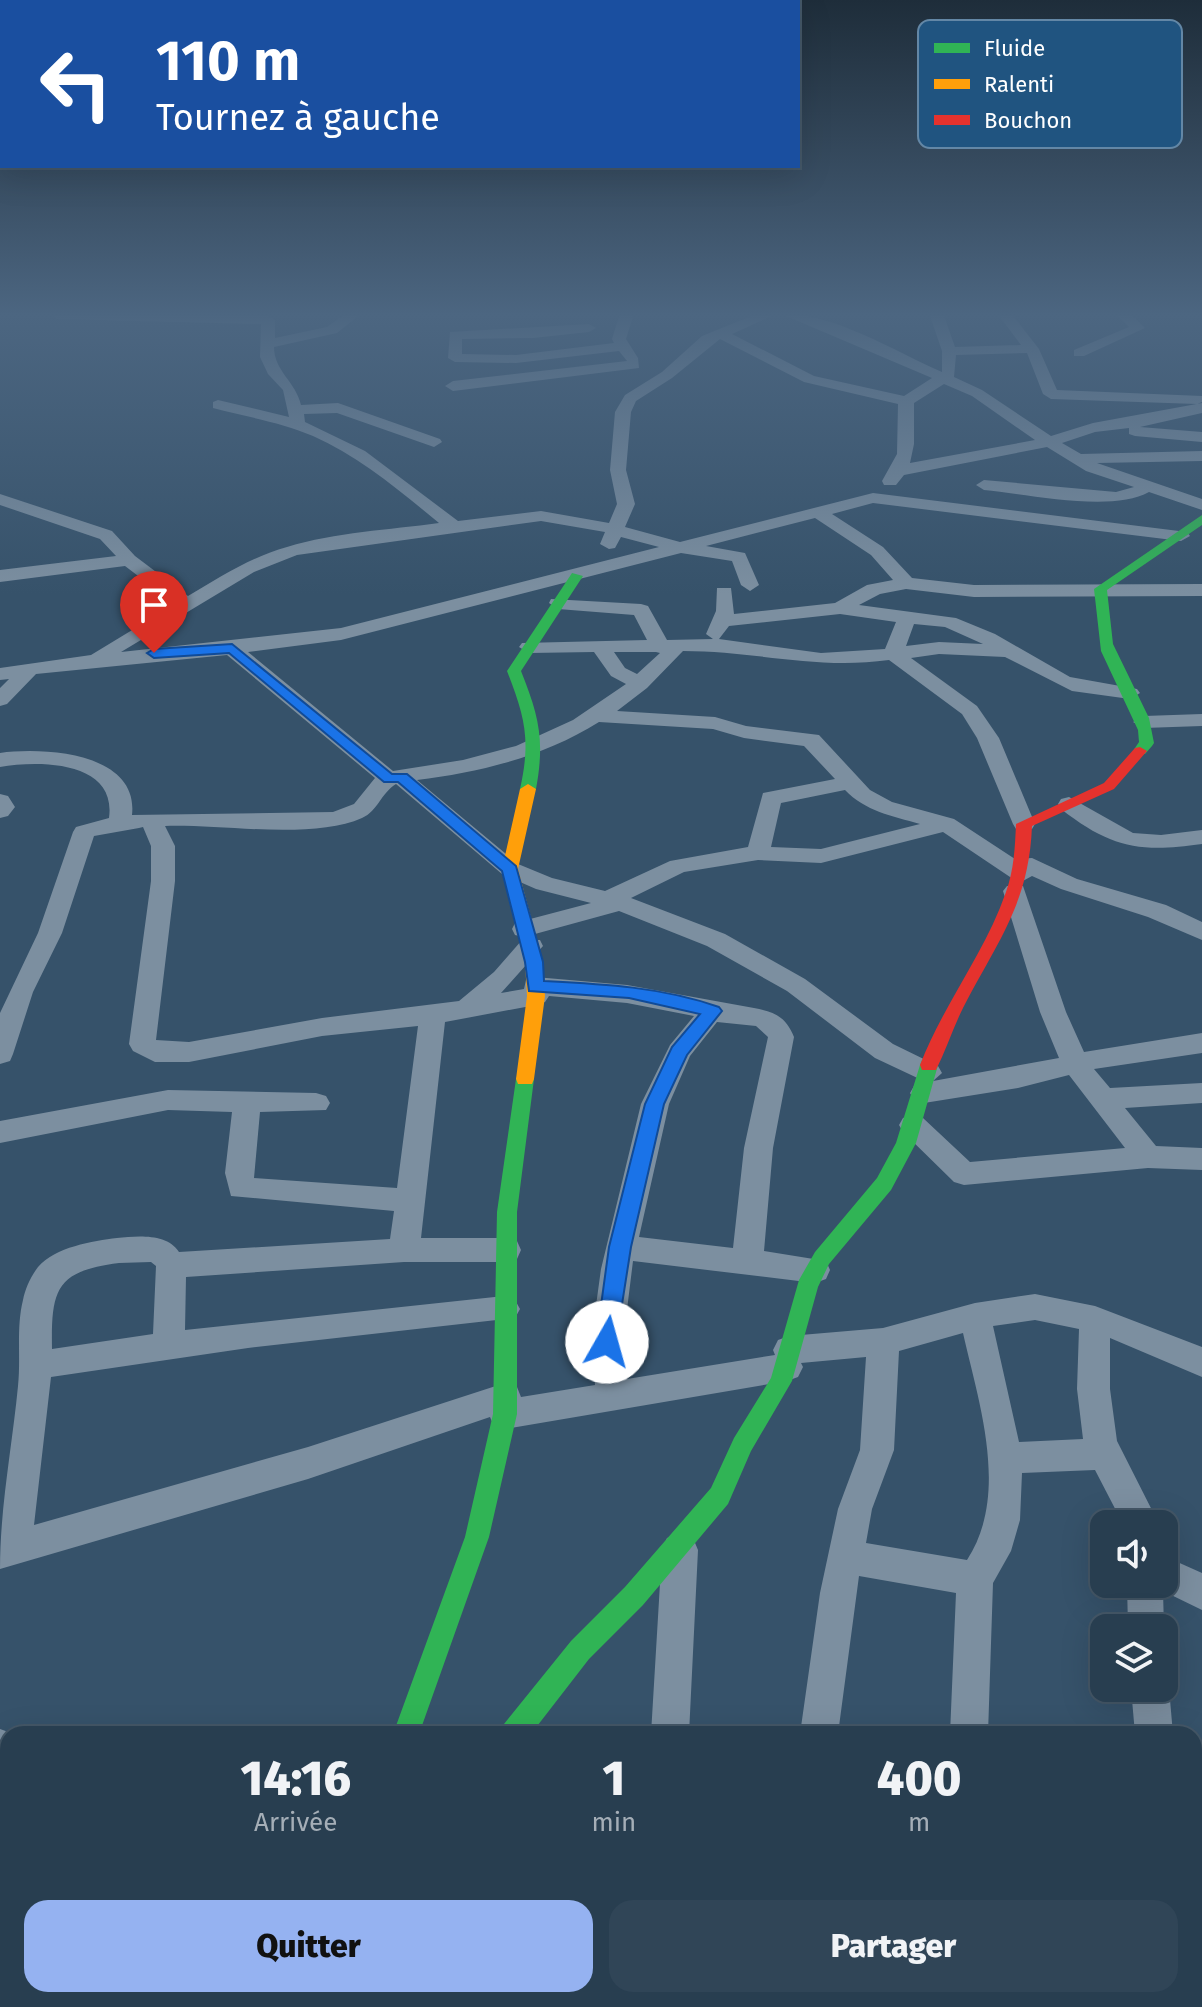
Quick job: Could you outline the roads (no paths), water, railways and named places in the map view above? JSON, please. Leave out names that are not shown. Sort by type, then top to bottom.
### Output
[{"type":"street","points":[[229,407],[296,417],[338,408],[434,442]]},
{"type":"street","points":[[294,407],[296,417],[377,466],[452,525]]},
{"type":"street","points":[[597,568],[626,504],[618,470],[626,407]]},
{"type":"street","points":[[873,498],[902,470],[906,453],[906,407]]},
{"type":"street","points":[[997,407],[1073,458],[1202,505]]},
{"type":"street","points":[[902,470],[978,458],[1202,408]]},
{"type":"street","points":[[1112,426],[1202,437]]},
{"type":"street","points":[[1073,458],[1202,456]]},
{"type":"street","points":[[978,458],[984,485],[981,512]]},
{"type":"street","points":[[984,485],[1116,497],[1132,495],[1146,487]]},
{"type":"street","points":[[0,674],[183,650],[232,649],[341,634],[873,498],[1190,534]]},
{"type":"street","points":[[0,499],[106,535],[129,560],[187,604]]},
{"type":"street","points":[[817,512],[877,551],[914,584],[931,616]]},
{"type":"street","points":[[92,661],[248,568],[291,551],[452,525],[541,516],[617,529],[679,547],[739,557],[750,585]]},
{"type":"street","points":[[1100,589],[1190,534],[1202,519]]},
{"type":"street","points":[[0,576],[129,560]]},
{"type":"street","points":[[409,1726],[477,1537],[505,1406],[507,1212],[535,991],[527,937],[510,869],[538,746],[534,722],[513,676],[577,576]]},
{"type":"street","points":[[840,608],[874,589],[914,584],[974,591],[1202,590]]},
{"type":"street","points":[[1024,824],[1109,786],[1147,743],[1144,722],[1106,643],[1100,589]]},
{"type":"street","points":[[712,645],[726,611],[724,592]]},
{"type":"street","points":[[558,603],[641,610],[669,647]]},
{"type":"street","points":[[722,621],[840,608],[907,618],[931,616],[983,634],[1069,683],[1130,693]]},
{"type":"street","points":[[893,654],[907,618]]},
{"type":"street","points":[[529,647],[712,645],[821,659],[939,648],[1010,651]]},
{"type":"street","points":[[0,1054],[24,983],[50,933],[80,836],[96,828],[151,820],[254,823],[334,818],[363,807],[376,788],[395,778],[465,767],[538,746],[596,716],[640,684],[669,647]]},
{"type":"street","points":[[601,648],[618,672],[640,684]]},
{"type":"street","points":[[232,649],[510,869],[544,884],[615,901],[716,940],[759,962],[926,1083],[1018,1078],[1114,1054],[1202,1043]]},
{"type":"street","points":[[520,1726],[580,1650],[634,1596],[720,1496],[742,1445],[788,1359],[807,1286],[815,1270],[884,1184],[913,1125],[938,1037],[1003,925],[1020,876],[1024,824],[988,738],[970,710],[893,654]]},
{"type":"street","points":[[0,700],[31,668]]},
{"type":"street","points":[[596,716],[715,723],[749,733],[811,740],[862,795],[884,807],[946,824],[1020,876],[1069,884],[1157,911],[1202,932]]},
{"type":"street","points":[[1144,722],[1202,720]]},
{"type":"street","points":[[0,760],[25,756],[49,757],[110,780],[122,800],[120,823]]},
{"type":"street","points":[[758,853],[771,798],[851,782]]},
{"type":"street","points":[[0,801],[4,807],[0,811]]},
{"type":"street","points":[[1069,804],[1121,840],[1202,837]]},
{"type":"street","points":[[151,820],[163,846],[163,881],[147,986],[144,1047],[163,1054],[322,1027],[433,1015],[535,991],[629,992],[762,1019],[781,1034],[764,1112],[749,1210],[748,1261]]},
{"type":"street","points":[[467,1008],[503,978],[527,937],[615,901],[661,871],[758,853],[821,856],[946,824]]},
{"type":"street","points":[[1020,876],[1043,985],[1075,1063],[1148,1157]]},
{"type":"street","points":[[612,1395],[607,1342],[620,1247],[663,1081],[679,1052],[712,1011]]},
{"type":"street","points":[[404,1250],[433,1015]]},
{"type":"street","points":[[1101,1099],[1202,1093]]},
{"type":"street","points":[[247,1099],[245,1144],[238,1179],[241,1188],[411,1201]]},
{"type":"street","points":[[0,1132],[168,1100],[247,1099],[316,1103]]},
{"type":"street","points":[[913,1125],[964,1174],[1148,1157],[1202,1159]]},
{"type":"street","points":[[620,1247],[815,1270]]},
{"type":"street","points":[[169,1345],[171,1265],[167,1254],[153,1249],[112,1253],[62,1263],[50,1274],[40,1293],[36,1314],[36,1365],[6,1550],[505,1406],[612,1395],[883,1342],[975,1316],[1035,1307],[1095,1319],[1200,1367]]},
{"type":"street","points":[[171,1265],[404,1250],[506,1250]]},
{"type":"street","points":[[36,1365],[352,1322],[504,1309]]},
{"type":"street","points":[[969,1726],[975,1579],[993,1554],[1000,1526],[1006,1458],[975,1316]]},
{"type":"street","points":[[1095,1319],[1094,1397],[1105,1454],[1136,1510]]},
{"type":"street","points":[[820,1726],[855,1509],[877,1450],[883,1342]]},
{"type":"street","points":[[1006,1458],[1105,1454]]},
{"type":"street","points":[[670,1726],[680,1541]]},
{"type":"street","points":[[846,1557],[975,1579]]},
{"type":"street","points":[[1178,1580],[1202,1592]]},
{"type":"street","points":[[1151,1702],[1153,1726]]}]
